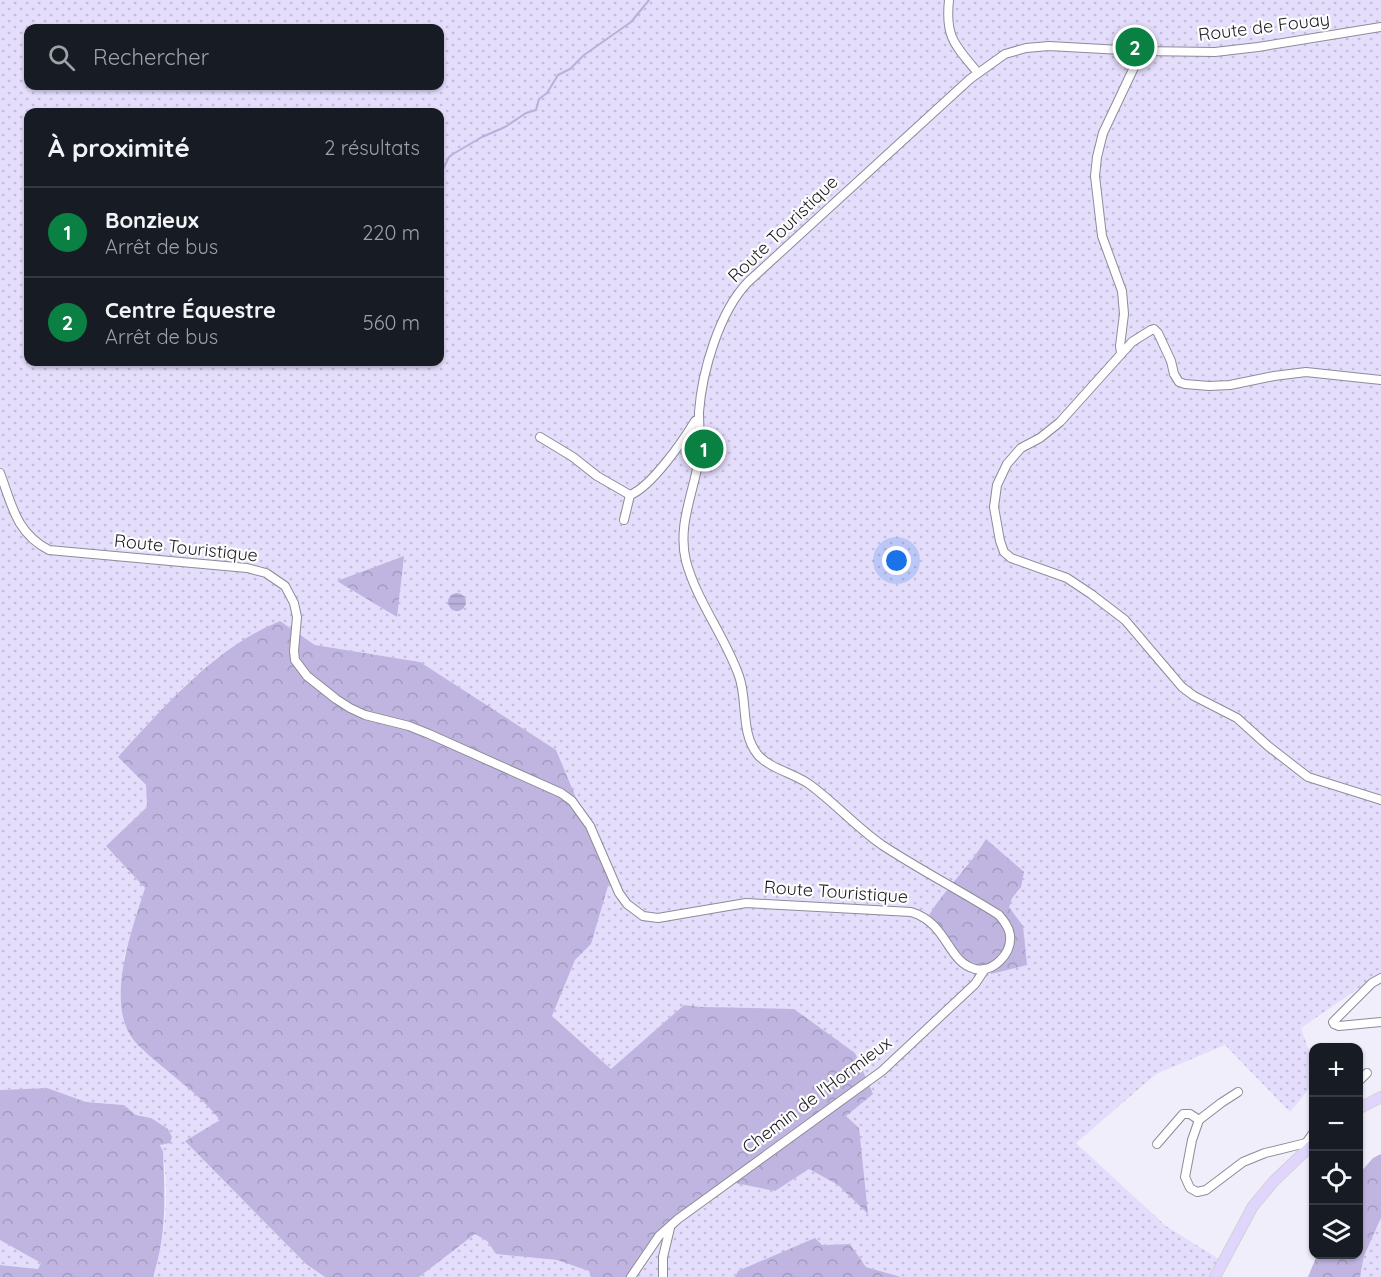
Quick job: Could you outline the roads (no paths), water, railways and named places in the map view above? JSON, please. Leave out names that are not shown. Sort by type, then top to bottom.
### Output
[{"type":"main road","points":[[1363,1107],[1381,1096]]},
{"type":"main road","points":[[1215,1277],[1253,1206],[1309,1145]]},
{"type":"street","points":[[949,0],[949,33],[958,49],[978,73]]},
{"type":"street","name":"Route de Fouay","points":[[978,73],[1005,54],[1026,48],[1075,47],[1190,53],[1226,51],[1381,27]]},
{"type":"street","points":[[1121,353],[1124,314],[1122,291],[1102,236],[1095,176],[1096,158],[1103,133],[1137,61],[1139,51]]},
{"type":"street","name":"Route Touristique","points":[[0,473],[17,520],[32,539],[49,550],[247,568],[266,573],[276,579],[285,586],[294,603],[297,617],[295,660],[308,676],[350,708],[429,734],[561,793],[572,801],[590,826],[619,893],[627,904],[643,916],[658,918],[746,903],[911,912],[921,915],[939,929],[958,959],[964,964],[975,969],[985,969],[996,965],[1005,956],[1010,935],[999,915],[883,845],[807,783],[770,764],[754,749],[747,731],[743,692],[738,674],[701,596],[684,549],[684,520],[699,453],[699,419],[708,361],[721,327],[742,288],[978,73]]},
{"type":"street","points":[[1381,380],[1306,372],[1230,385],[1185,384],[1179,382],[1174,374],[1171,361],[1154,329],[1135,339],[1060,422],[1021,448],[1007,464],[994,496],[996,525],[1004,552],[1011,558],[1067,578],[1091,594],[1125,620],[1182,687],[1194,696],[1237,718],[1308,777],[1381,800]]},
{"type":"street","points":[[630,495],[641,490],[651,479],[695,421],[699,419]]},
{"type":"street","points":[[540,436],[597,476],[630,495]]},
{"type":"street","points":[[624,520],[630,495]]},
{"type":"street","name":"Chemin de l'Hormieux","points":[[631,1277],[648,1251],[672,1225],[733,1177],[762,1159],[882,1071],[975,984],[985,969]]},
{"type":"street","points":[[1381,978],[1372,983],[1333,1022],[1339,1026],[1381,1022]]},
{"type":"street","points":[[1363,1076],[1366,1072]]},
{"type":"street","points":[[1381,1090],[1381,1096]]},
{"type":"street","points":[[1238,1092],[1199,1120],[1192,1140],[1185,1177],[1190,1188],[1197,1192],[1212,1186],[1237,1165],[1252,1157],[1309,1145]]},
{"type":"street","points":[[1157,1144],[1183,1114],[1190,1114],[1199,1120]]},
{"type":"street","points":[[663,1277],[663,1257],[672,1225]]},
{"type":"waterway","points":[[444,167],[453,154],[505,127],[526,113],[536,110],[539,99],[547,93],[558,75],[570,69],[584,55],[631,22],[649,0]]},
{"type":"place","name":"Centre Équestre","points":[[1135,47]]},
{"type":"place","name":"Bonzieux","points":[[704,449]]}]
